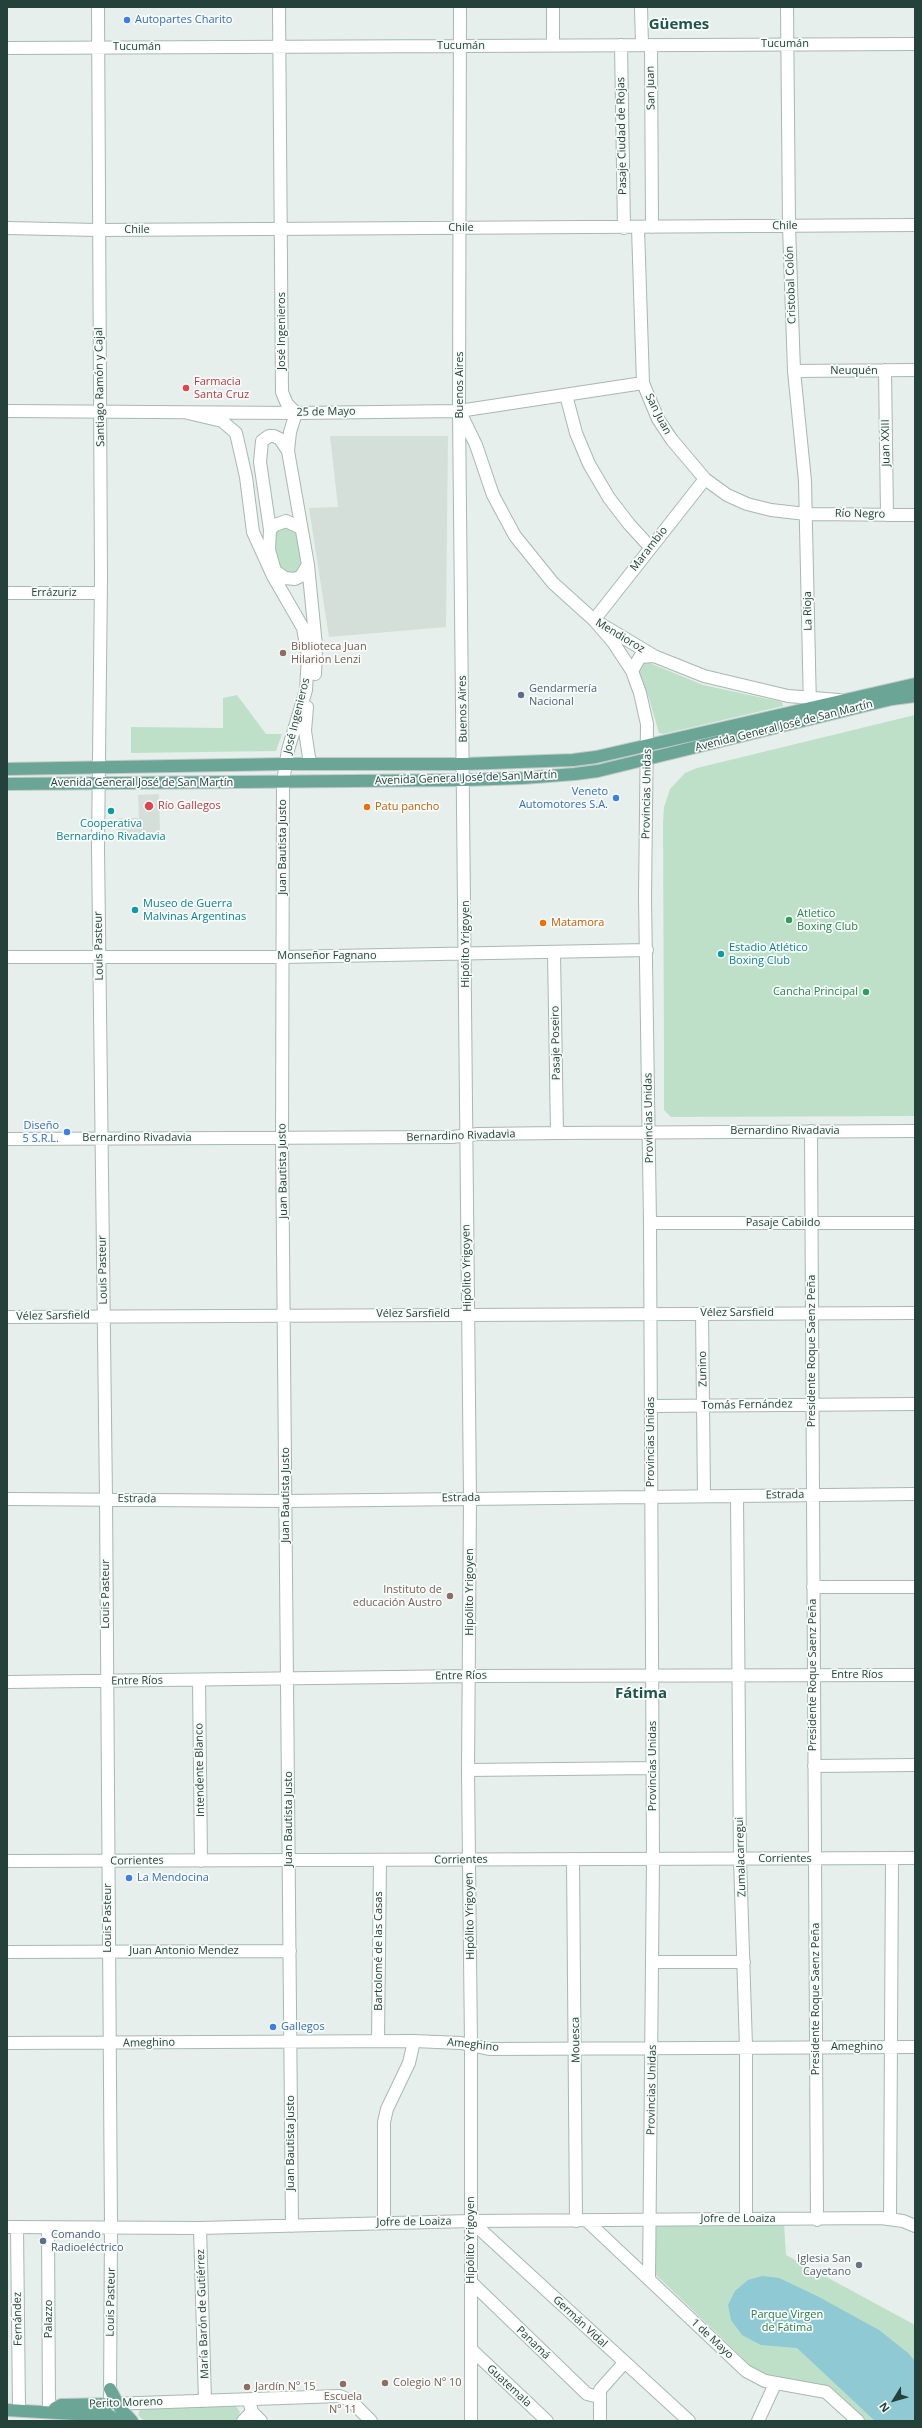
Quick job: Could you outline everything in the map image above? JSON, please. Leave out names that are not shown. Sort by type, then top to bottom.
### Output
[{"type":"main road","name":"Avenida General José de San Martín","points":[[7,769],[285,764],[464,764],[573,760],[647,746],[810,703],[844,700],[915,684]]},
{"type":"main road","name":"Avenida General José de San Martín","points":[[7,784],[464,780],[575,774],[598,771],[647,758],[724,742],[892,699],[915,696]]},
{"type":"main road","name":"Perito Moreno","points":[[13,2410],[113,2413]]},
{"type":"main road","points":[[113,2413],[132,2421]]},
{"type":"street","name":"Santiago Ramón y Cajal","points":[[98,7],[98,230],[101,411],[99,768]]},
{"type":"street","name":"José Ingenieros","points":[[279,7],[282,229],[282,392],[287,404],[296,413]]},
{"type":"street","name":"Buenos Aires","points":[[460,7],[460,411],[464,764]]},
{"type":"street","points":[[553,7],[553,46]]},
{"type":"street","name":"San Juan","points":[[641,7],[646,45],[652,227]]},
{"type":"street","name":"Cristobal Colón","points":[[786,7],[789,226],[794,371],[806,514]]},
{"type":"street","name":"Tucumán","points":[[7,48],[98,46],[280,48],[915,44]]},
{"type":"street","name":"Pasaje Ciudad de Rojas","points":[[621,45],[624,228]]},
{"type":"street","name":"Chile","points":[[7,228],[98,230],[638,228],[915,225]]},
{"type":"street","name":"San Juan","points":[[638,228],[643,383],[658,419],[672,440],[705,479],[728,495],[747,504],[771,510],[806,514]]},
{"type":"street","name":"Juan XXIII","points":[[884,370],[887,515]]},
{"type":"street","name":"Neuquén","points":[[794,371],[915,370]]},
{"type":"street","name":"25 de Mayo","points":[[7,411],[296,413],[460,411],[643,383]]},
{"type":"street","points":[[566,395],[576,433],[589,464],[609,498],[629,524],[650,547]]},
{"type":"street","name":"Mendioroz","points":[[460,411],[476,445],[493,495],[515,536],[549,578],[594,620],[654,656],[686,670],[810,703]]},
{"type":"street","points":[[188,413],[222,421],[236,433],[246,477],[254,532],[292,609],[308,627]]},
{"type":"street","points":[[296,413],[290,432],[288,450],[308,566],[311,604],[308,627],[316,673],[305,717],[307,754],[310,764]]},
{"type":"street","points":[[274,574],[269,550],[270,530],[261,474],[260,450],[262,441],[269,436],[274,436],[280,440],[288,450]]},
{"type":"street","name":"Marambio","points":[[594,620],[705,479]]},
{"type":"street","name":"Río Negro","points":[[806,514],[915,514]]},
{"type":"street","name":"La Rioja","points":[[806,514],[810,703]]},
{"type":"street","points":[[270,530],[278,523],[286,521],[297,524],[301,528]]},
{"type":"street","points":[[274,574],[285,578],[295,579],[301,576],[308,566]]},
{"type":"street","name":"Errázuriz","points":[[7,593],[101,593]]},
{"type":"street","points":[[292,609],[311,604]]},
{"type":"street","name":"Provincias Unidas","points":[[594,620],[613,642],[632,671],[644,708],[647,746],[645,897],[650,1223],[653,1675],[653,2048],[649,2278]]},
{"type":"street","name":"José Ingenieros","points":[[285,764],[306,690],[312,645]]},
{"type":"street","points":[[632,671],[640,657],[654,656]]},
{"type":"street","name":"Juan Bautista Justo","points":[[285,764],[283,782],[282,1138],[285,1315],[292,2226]]},
{"type":"street","name":"Hipólito Yrigoyen","points":[[464,764],[466,955],[465,1136],[470,1498],[470,1676],[468,1770],[471,2045],[471,2417]]},
{"type":"street","name":"Louis Pasteur","points":[[99,768],[101,1138],[106,1498],[108,1952],[110,2044],[110,2390],[113,2413]]},
{"type":"street","name":"Monseñor Fagnano","points":[[7,957],[466,955],[647,950]]},
{"type":"street","name":"Pasaje Poseiro","points":[[554,953],[557,1133]]},
{"type":"street","name":"Presidente Roque Saenz Peña","points":[[811,1131],[817,2220]]},
{"type":"street","name":"Bernardino Rivadavia","points":[[7,1139],[282,1138],[465,1136],[557,1133],[915,1131]]},
{"type":"street","name":"Pasaje Cabildo","points":[[650,1223],[915,1223]]},
{"type":"street","name":"Zunino","points":[[702,1313],[704,1496]]},
{"type":"street","name":"Vélez Sarsfield","points":[[7,1316],[915,1313]]},
{"type":"street","name":"Tomás Fernández","points":[[651,1406],[915,1404]]},
{"type":"street","name":"Estrada","points":[[7,1499],[106,1498],[286,1501],[915,1494]]},
{"type":"street","name":"Zumalacarregui","points":[[737,1496],[737,1676],[740,1859],[746,2047],[746,2219]]},
{"type":"street","points":[[813,1587],[915,1587]]},
{"type":"street","name":"Entre Ríos","points":[[7,1682],[470,1676],[915,1675]]},
{"type":"street","name":"Intendente Blanco","points":[[199,1680],[201,1861]]},
{"type":"street","points":[[814,1766],[915,1765]]},
{"type":"street","points":[[468,1770],[653,1768]]},
{"type":"street","points":[[890,2219],[892,1858]]},
{"type":"street","name":"Corrientes","points":[[7,1861],[108,1862],[289,1860],[380,1861],[469,1859],[653,1860],[915,1858]]},
{"type":"street","name":"Mouesca","points":[[573,1859],[581,2220]]},
{"type":"street","name":"Bartolomé de las Casas","points":[[378,2041],[380,1861]]},
{"type":"street","name":"Juan Antonio Mendez","points":[[7,1952],[290,1951]]},
{"type":"street","points":[[653,1962],[744,1962]]},
{"type":"street","points":[[384,2223],[384,2122],[387,2109],[409,2063],[414,2041]]},
{"type":"street","name":"Ameghino","points":[[7,2043],[110,2044],[414,2041],[471,2045],[489,2049],[915,2047]]},
{"type":"street","name":"Jofre de Loaiza","points":[[12,2228],[200,2228],[471,2221],[746,2219],[890,2219],[915,2226]]},
{"type":"street","name":"1 de Mayo","points":[[581,2220],[649,2278],[746,2371],[775,2384],[826,2392],[858,2421]]},
{"type":"street","name":"Germán Vidal","points":[[471,2221],[624,2363],[689,2421]]},
{"type":"street","name":"Palazzo","points":[[48,2227],[49,2412]]},
{"type":"street","name":"Fernández","points":[[12,2228],[13,2410]]},
{"type":"street","name":"María Barón de Gutiérrez","points":[[200,2228],[205,2401]]},
{"type":"street","name":"Panamá","points":[[471,2282],[587,2394],[599,2397]]},
{"type":"street","name":"Guatemala","points":[[472,2350],[547,2421]]},
{"type":"street","points":[[600,2421],[599,2397],[602,2385],[624,2363]]},
{"type":"street","points":[[758,2421],[775,2384]]},
{"type":"street","name":"Perito Moreno","points":[[113,2413],[205,2401],[251,2406],[340,2396],[351,2401],[371,2421]]},
{"type":"street","points":[[243,2421],[251,2406],[262,2421]]},
{"type":"street","points":[[471,2417],[480,2421]]},
{"type":"shaded area","points":[[330,436],[448,436],[446,627],[329,637],[309,508],[338,507]]},
{"type":"shaded area","name":"Río Gallegos","points":[[159,794],[160,835],[118,835],[118,818],[139,818],[138,795]]},
{"type":"green space","points":[[284,524],[297,531],[303,566],[300,570],[290,575],[279,570],[274,552],[275,530]]},
{"type":"green space","points":[[645,661],[703,685],[782,702],[783,706],[663,734],[659,733],[648,695],[638,671],[638,666]]},
{"type":"green space","points":[[237,695],[266,734],[282,734],[276,751],[131,753],[131,727],[223,728],[223,698]]},
{"type":"green space","name":"Atletico Boxing Club","points":[[915,715],[915,1116],[671,1117],[664,1110],[663,823],[664,807],[670,789],[685,773],[697,768]]},
{"type":"green space","name":"Parque Virgen de Fátima","points":[[784,2223],[786,2255],[915,2325],[915,2421],[859,2421],[843,2405],[755,2370],[652,2271],[654,2224]]},
{"type":"green space","points":[[236,2406],[240,2412],[236,2421],[144,2421],[138,2415],[140,2409]]},
{"type":"water","points":[[762,2276],[779,2278],[819,2297],[879,2330],[908,2353],[915,2361],[915,2420],[875,2421],[797,2348],[761,2345],[742,2335],[731,2320],[728,2305],[735,2291],[748,2280]]},
{"type":"place","name":"Autopartes Charito","points":[[127,20]]},
{"type":"place","name":"Farmacia Santa Cruz","points":[[186,388]]},
{"type":"place","name":"Biblioteca Juan Hilarion Lenzi","points":[[283,653]]},
{"type":"place","name":"Gendarmería Nacional","points":[[521,695]]},
{"type":"place","name":"Veneto Automotores S.A.","points":[[616,798]]},
{"type":"place","name":"Río Gallegos","points":[[149,806]]},
{"type":"place","name":"Patu pancho","points":[[367,807]]},
{"type":"place","name":"Cooperativa Bernardino Rivadavia","points":[[111,811]]},
{"type":"place","name":"Museo de Guerra Malvinas Argentinas","points":[[135,910]]},
{"type":"place","name":"Atletico Boxing Club","points":[[789,920]]},
{"type":"place","name":"Matamora","points":[[543,923]]},
{"type":"place","name":"Estadio Atlético Boxing Club","points":[[721,954]]},
{"type":"place","name":"Cancha Principal","points":[[866,992]]},
{"type":"place","name":"Diseño 5 S.R.L.","points":[[67,1132]]},
{"type":"place","name":"Instituto de educación Austro","points":[[450,1596]]},
{"type":"place","name":"La Mendocina","points":[[129,1878]]},
{"type":"place","name":"Gallegos","points":[[273,2027]]},
{"type":"place","name":"Comando Radioeléctrico","points":[[43,2241]]},
{"type":"place","name":"Iglesia San Cayetano","points":[[859,2265]]},
{"type":"place","name":"Colegio Nº 10","points":[[385,2383]]},
{"type":"place","name":"Escuela Nº 11","points":[[343,2384]]},
{"type":"place","name":"Jardín Nº 15","points":[[247,2387]]},
{"type":"district","name":"Güemes","points":[[679,25]]},
{"type":"district","name":"Fátima","points":[[641,1694]]}]
